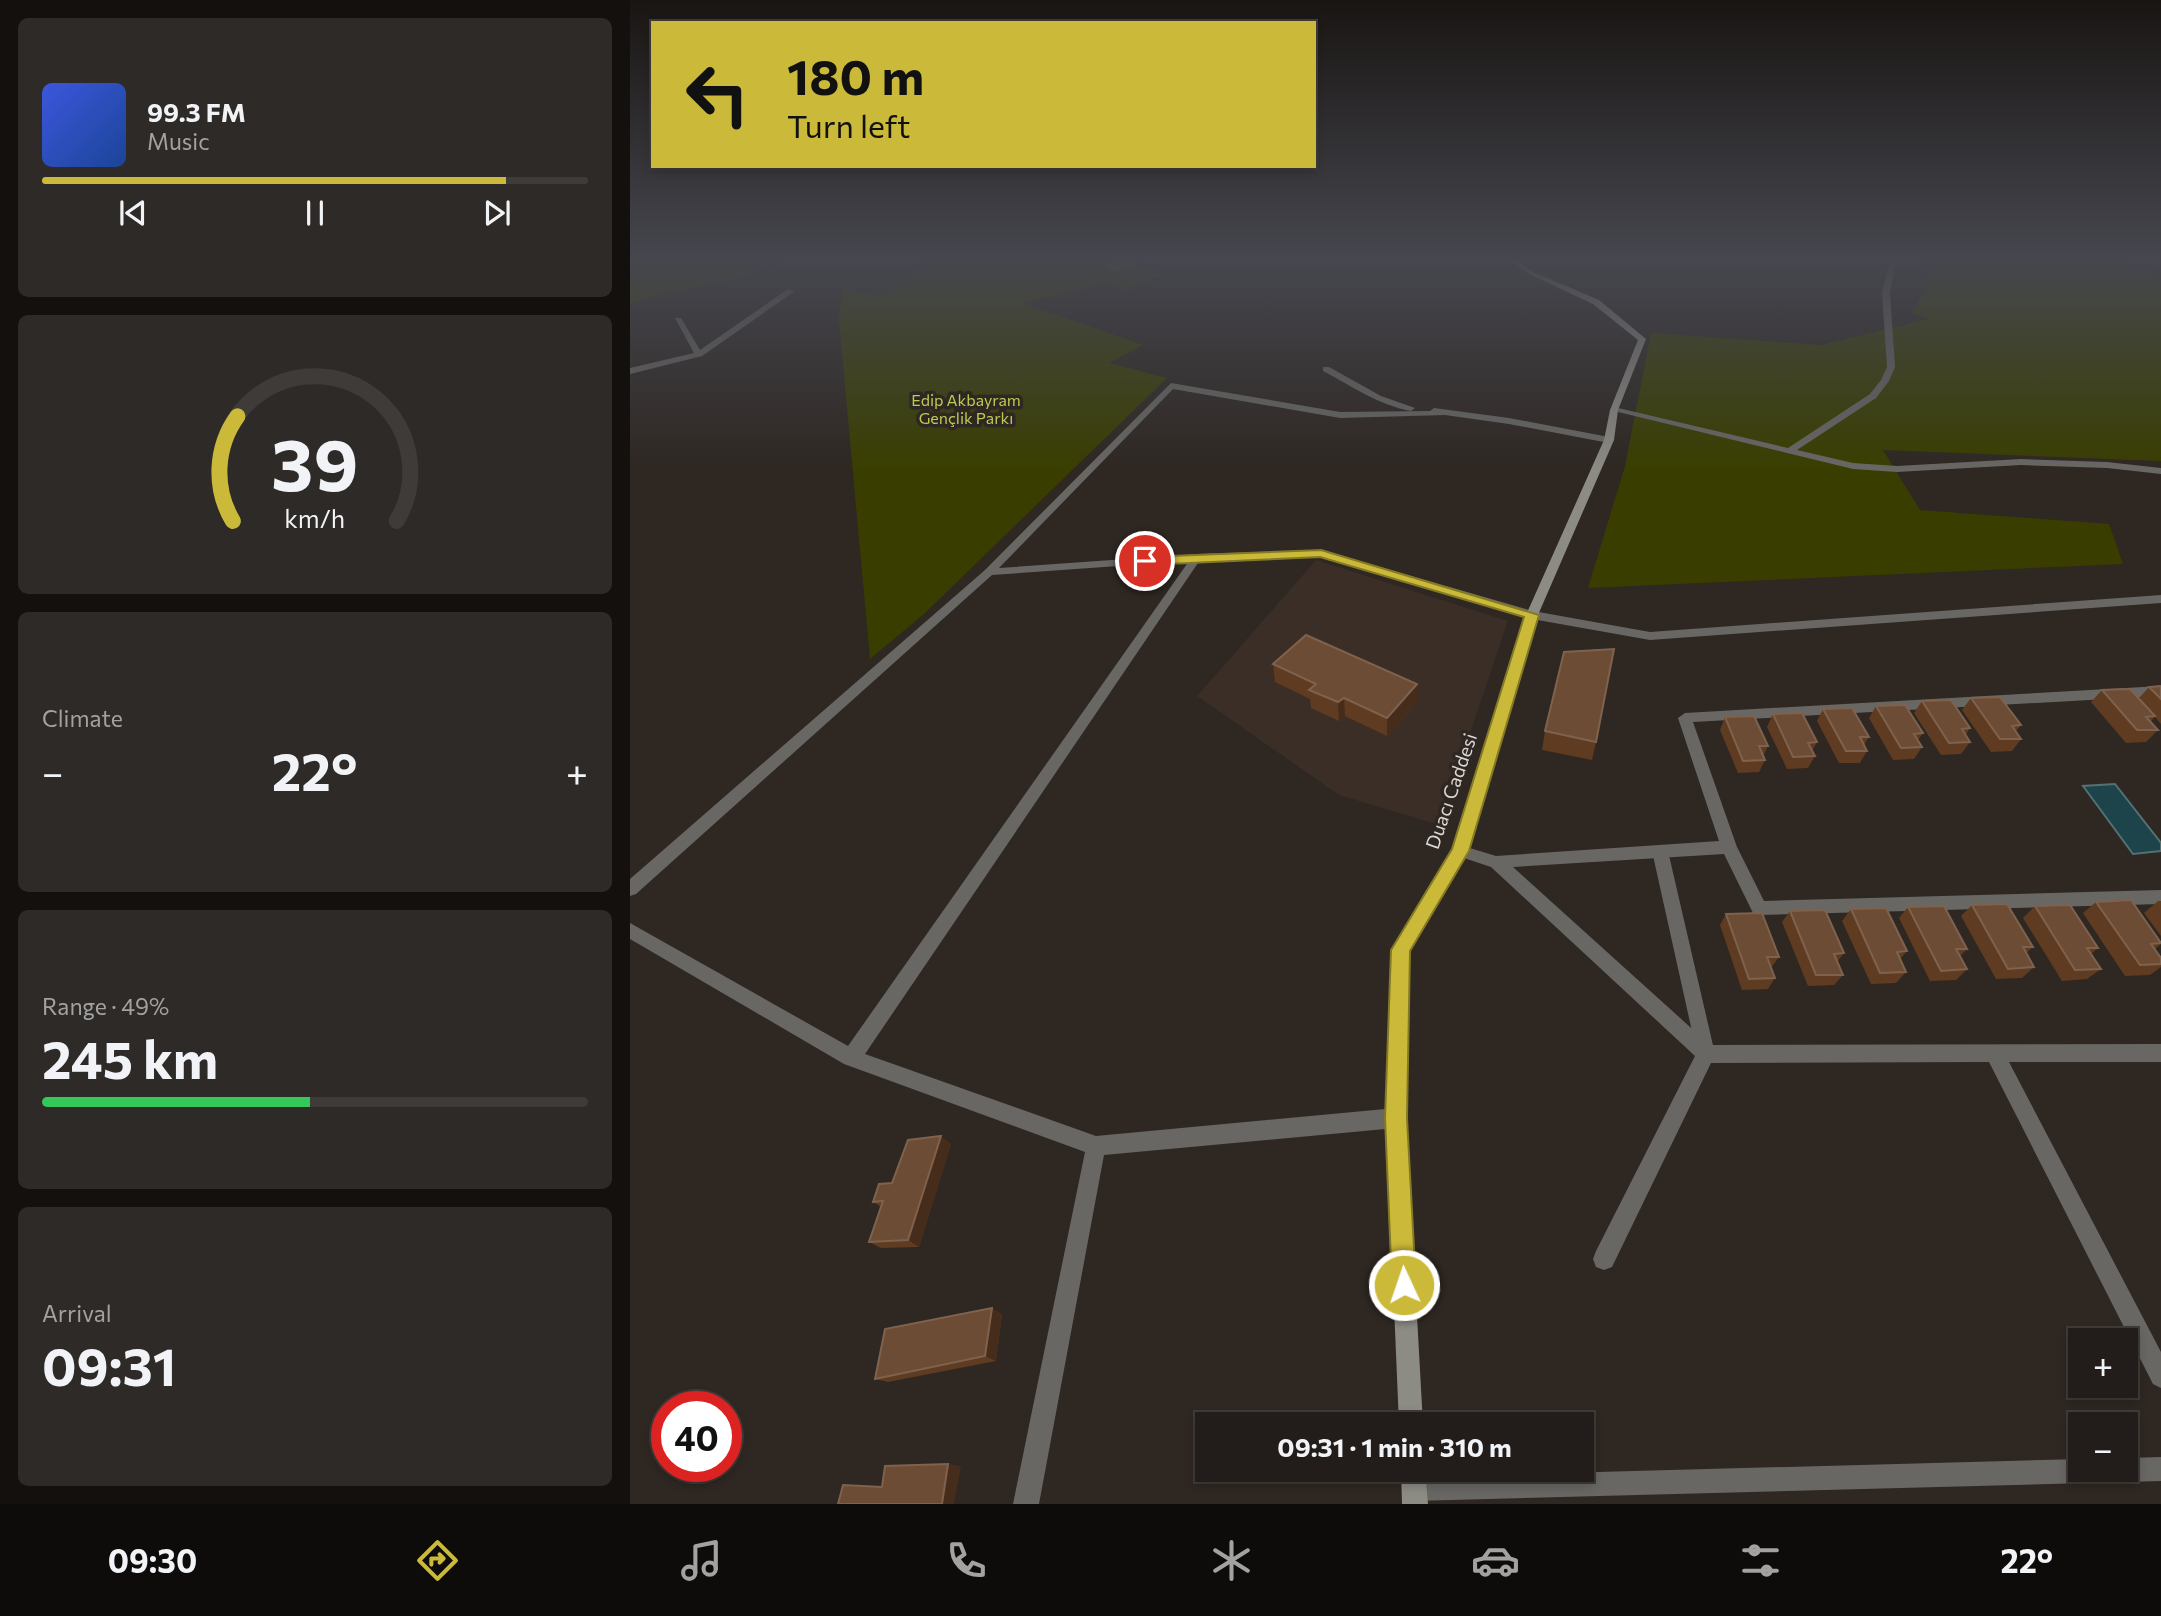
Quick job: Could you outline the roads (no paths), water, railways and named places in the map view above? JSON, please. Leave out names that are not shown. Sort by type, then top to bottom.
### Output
[{"type":"street","points":[[684,330],[699,354]]},
{"type":"street","points":[[630,371],[699,354],[734,330]]},
{"type":"street","name":"Duacı Caddesi","points":[[1410,1412],[1396,1118],[1400,950],[1460,851],[1532,615],[1609,440],[1614,410],[1642,339],[1631,330]]},
{"type":"street","points":[[1792,449],[1874,396],[1885,382],[1891,367],[1889,330]]},
{"type":"street","points":[[1326,369],[1387,402],[1609,440]]},
{"type":"street","points":[[630,889],[989,572],[1171,386],[1340,415],[1443,413]]},
{"type":"street","points":[[1614,410],[1792,449],[1853,466],[1896,469],[2021,462],[2161,471]]},
{"type":"street","points":[[989,572],[1197,557],[1321,554],[1532,615],[1650,636],[2161,599]]},
{"type":"street","points":[[851,1058],[1197,557]]},
{"type":"street","points":[[2161,691],[1685,718],[1729,846],[1759,908],[2161,897]]},
{"type":"street","points":[[1460,851],[1496,862],[1729,846]]},
{"type":"street","points":[[1604,1259],[1706,1054],[1660,851]]},
{"type":"street","points":[[1496,862],[1706,1054],[2161,1053]]},
{"type":"street","points":[[630,930],[851,1058],[1096,1146],[1396,1118]]},
{"type":"street","points":[[1995,1055],[2161,1376]]},
{"type":"street","points":[[1026,1504],[1096,1146]]},
{"type":"street","points":[[2138,1470],[2161,1469]]},
{"type":"street","points":[[1414,1488],[2068,1471]]},
{"type":"water","points":[[2115,784],[2161,843],[2161,851],[2133,854],[2083,786]]},
{"type":"park label","name":"Edip Akbayram Gençlik Parkı","points":[[966,409]]}]
